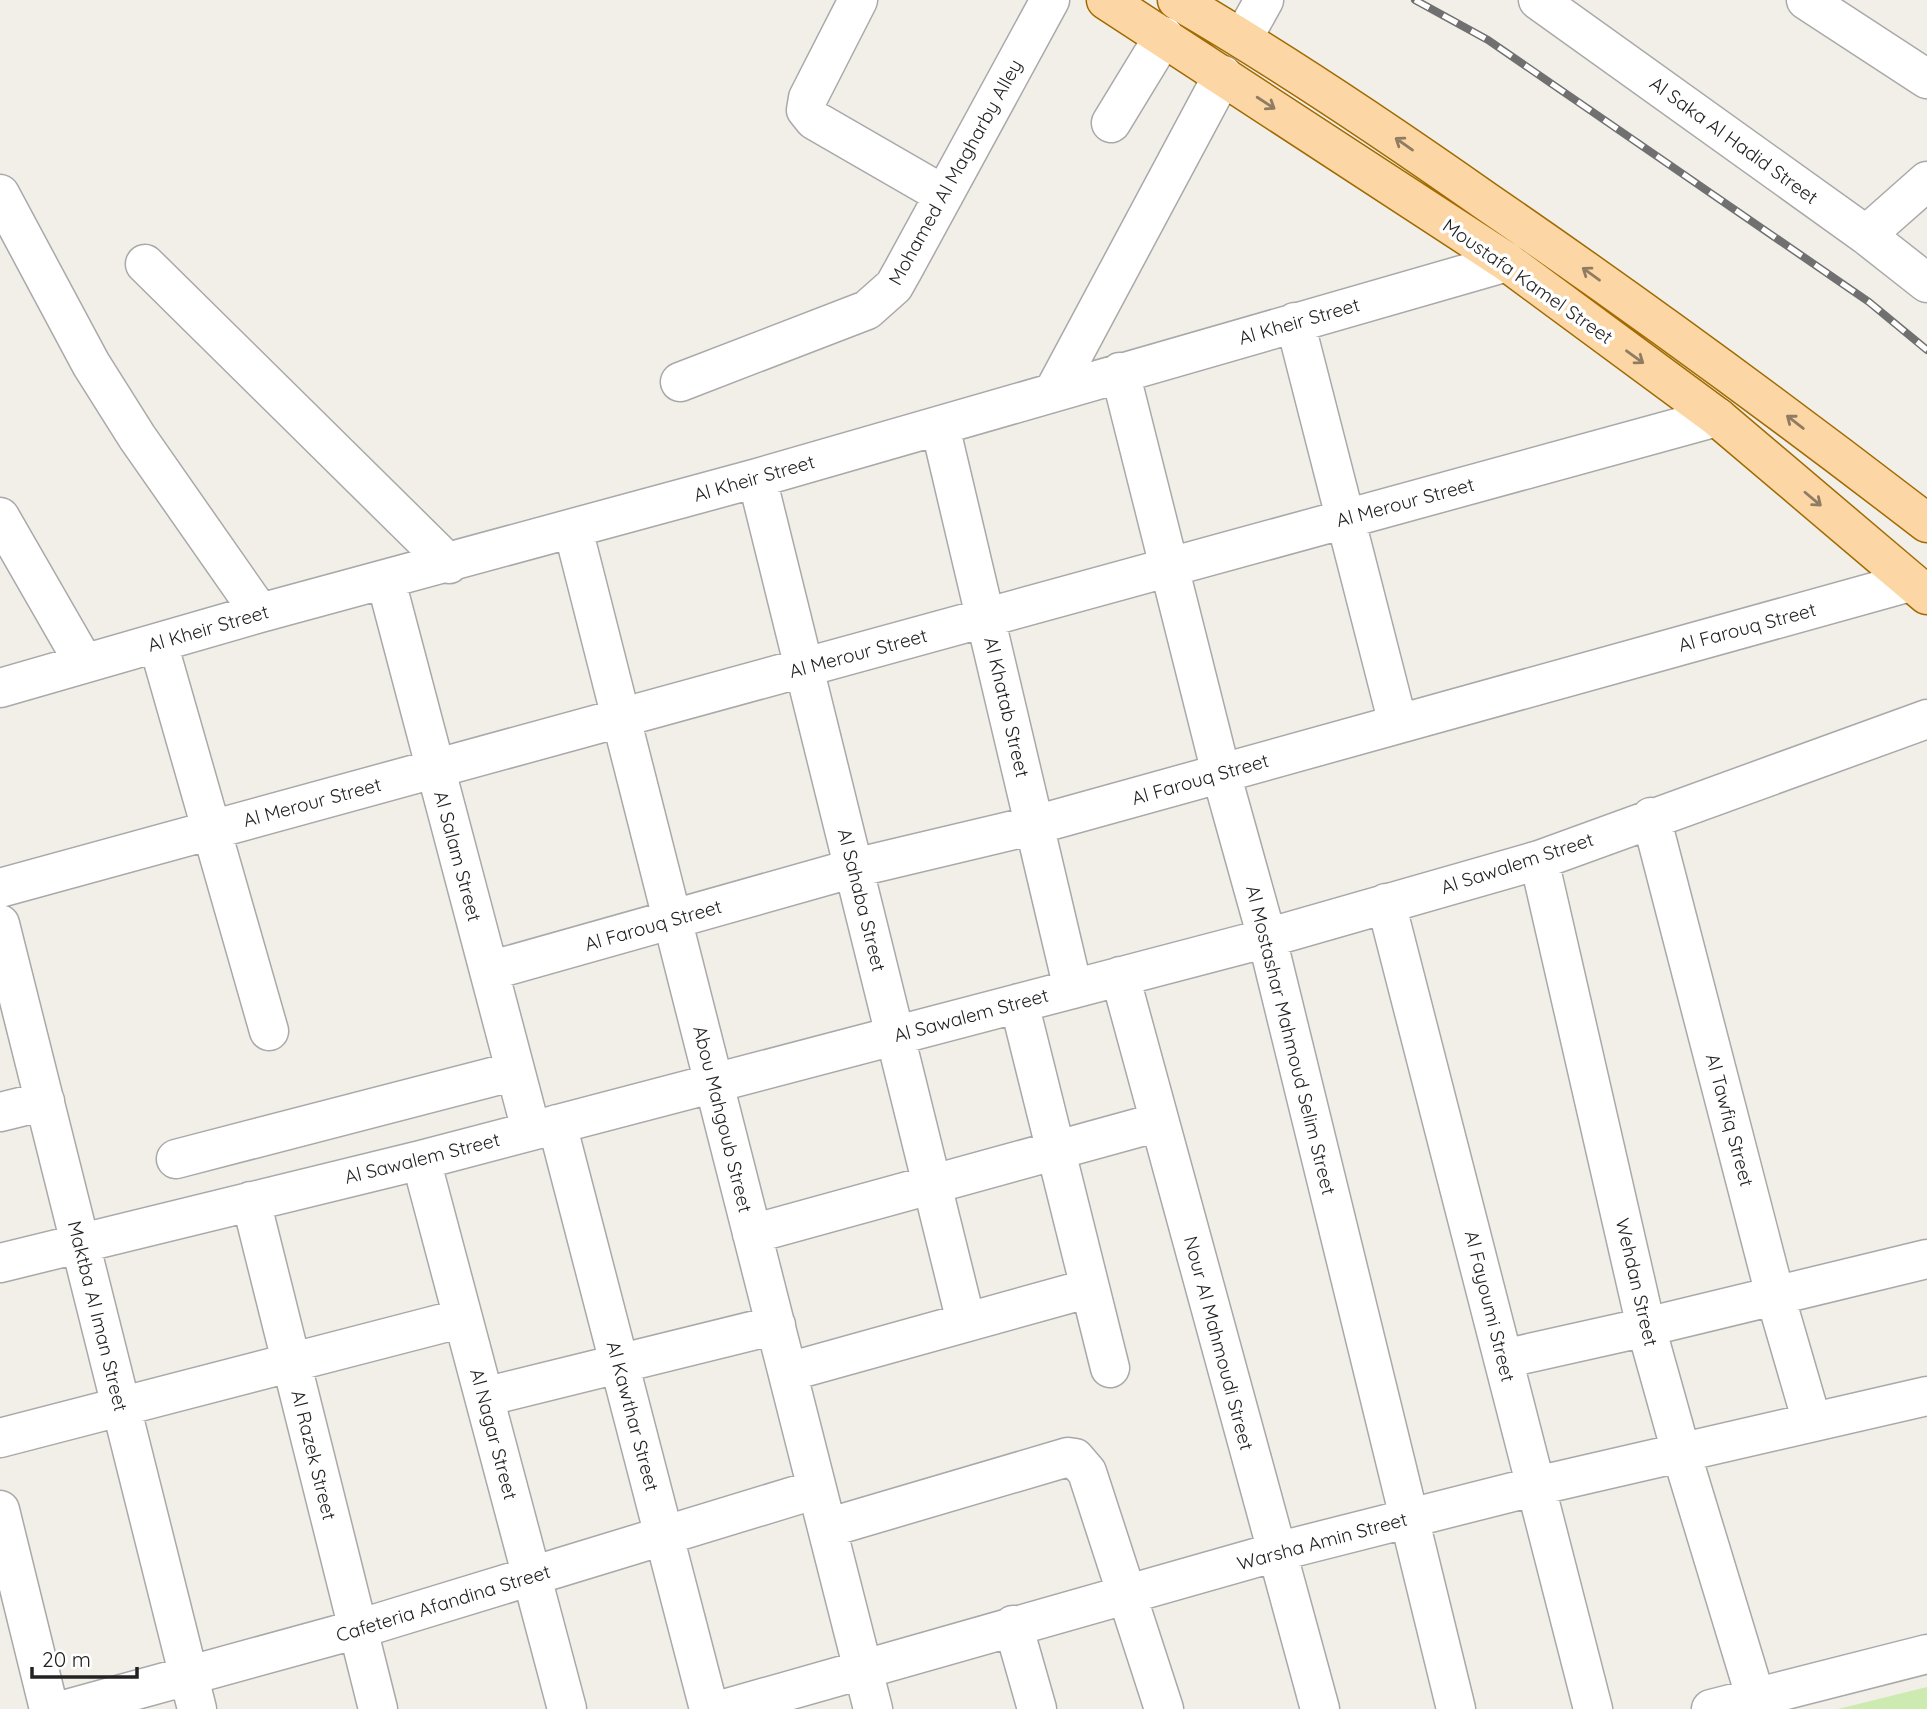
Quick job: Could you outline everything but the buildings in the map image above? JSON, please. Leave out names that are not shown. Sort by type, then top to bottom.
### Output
[{"type":"main road","name":"Moustafa Kamel Street","points":[[1106,0],[1507,262],[1717,417],[1919,588]]},
{"type":"main road","points":[[1177,0],[1243,38],[1356,110],[1571,259],[1771,403],[1927,523]]},
{"type":"street","points":[[858,0],[808,98],[806,110],[814,120],[944,195]]},
{"type":"street","name":"Mohamed Al Magharby Alley","points":[[680,382],[867,310],[894,286],[1050,0]]},
{"type":"street","points":[[1243,38],[1264,0]]},
{"type":"street","name":"Al Saka Al Hadid Street","points":[[1538,0],[1866,235],[1927,284]]},
{"type":"street","points":[[1806,0],[1927,79]]},
{"type":"street","points":[[1111,123],[1164,36]]},
{"type":"street","points":[[1054,391],[1223,75]]},
{"type":"street","points":[[1866,235],[1927,181]]},
{"type":"street","points":[[0,194],[98,374],[137,437],[260,613]]},
{"type":"street","name":"Al Kheir Street","points":[[0,688],[260,613],[449,564],[757,478],[1507,262]]},
{"type":"street","points":[[145,264],[449,564]]},
{"type":"street","points":[[1295,323],[1398,724]]},
{"type":"street","name":"Al Mostashar Mahmoud Selim Street","points":[[1120,372],[1221,773],[1267,938],[1456,1709]]},
{"type":"street","name":"Al Merour Street","points":[[0,888],[1717,417]]},
{"type":"street","name":"Al Khatab Street","points":[[940,426],[1073,989]]},
{"type":"street","name":"Al Sahaba Street","points":[[757,478],[966,1322]]},
{"type":"street","points":[[0,517],[84,663]]},
{"type":"street","name":"Abou Mahgoub Street","points":[[573,529],[873,1709]]},
{"type":"street","name":"Al Salam Street","points":[[386,581],[515,1071],[544,1127]]},
{"type":"street","name":"Al Farouq Street","points":[[489,971],[854,868],[1035,825],[1398,724],[1919,588]]},
{"type":"street","points":[[158,643],[269,1031]]},
{"type":"street","name":"Al Sawalem Street","points":[[0,1263],[421,1160],[1267,938],[1539,860],[1651,817],[1927,719]]},
{"type":"street","name":"Al Tawfiq Street","points":[[1651,817],[1775,1294],[1812,1422]]},
{"type":"street","name":"Wehdan Street","points":[[1539,860],[1646,1328],[1756,1699]]},
{"type":"street","name":"Al Fayoumi Street","points":[[1387,903],[1593,1709]]},
{"type":"street","name":"Maktba Al Iman Street","points":[[0,924],[7,984],[45,1101],[193,1693]]},
{"type":"street","name":"Nour Al Mahmoudi Street","points":[[1120,976],[1320,1709]]},
{"type":"street","points":[[1018,1003],[1110,1368]]},
{"type":"street","points":[[176,1159],[515,1071]]},
{"type":"street","points":[[0,1112],[45,1101]]},
{"type":"street","points":[[752,1234],[1159,1122]]},
{"type":"street","name":"Al Kawthar Street","points":[[544,1127],[619,1363],[709,1709]]},
{"type":"street","name":"Al Nagar Street","points":[[421,1160],[567,1709]]},
{"type":"street","name":"Al Razek Street","points":[[251,1201],[378,1709]]},
{"type":"street","points":[[1503,1359],[1646,1328],[1775,1294],[1927,1259]]},
{"type":"street","points":[[788,1372],[1090,1288]]},
{"type":"street","points":[[0,1438],[463,1318]]},
{"type":"street","points":[[484,1397],[776,1325]]},
{"type":"street","name":"Warsha Amin Street","points":[[724,1709],[1276,1552],[1536,1486],[1927,1396]]},
{"type":"street","points":[[827,1528],[1068,1457],[1080,1460],[1087,1472],[1164,1709]]},
{"type":"street","name":"Cafeteria Afandina Street","points":[[67,1709],[193,1693],[358,1629],[817,1489]]},
{"type":"street","points":[[0,1510],[49,1709]]},
{"type":"street","points":[[1013,1625],[1037,1709]]},
{"type":"street","points":[[1711,1709],[1927,1654]]},
{"type":"green space","points":[[1927,1687],[1927,1709],[1838,1709]]},
{"type":"railway","points":[[1415,0],[1488,40],[1869,302],[1927,350]]}]
